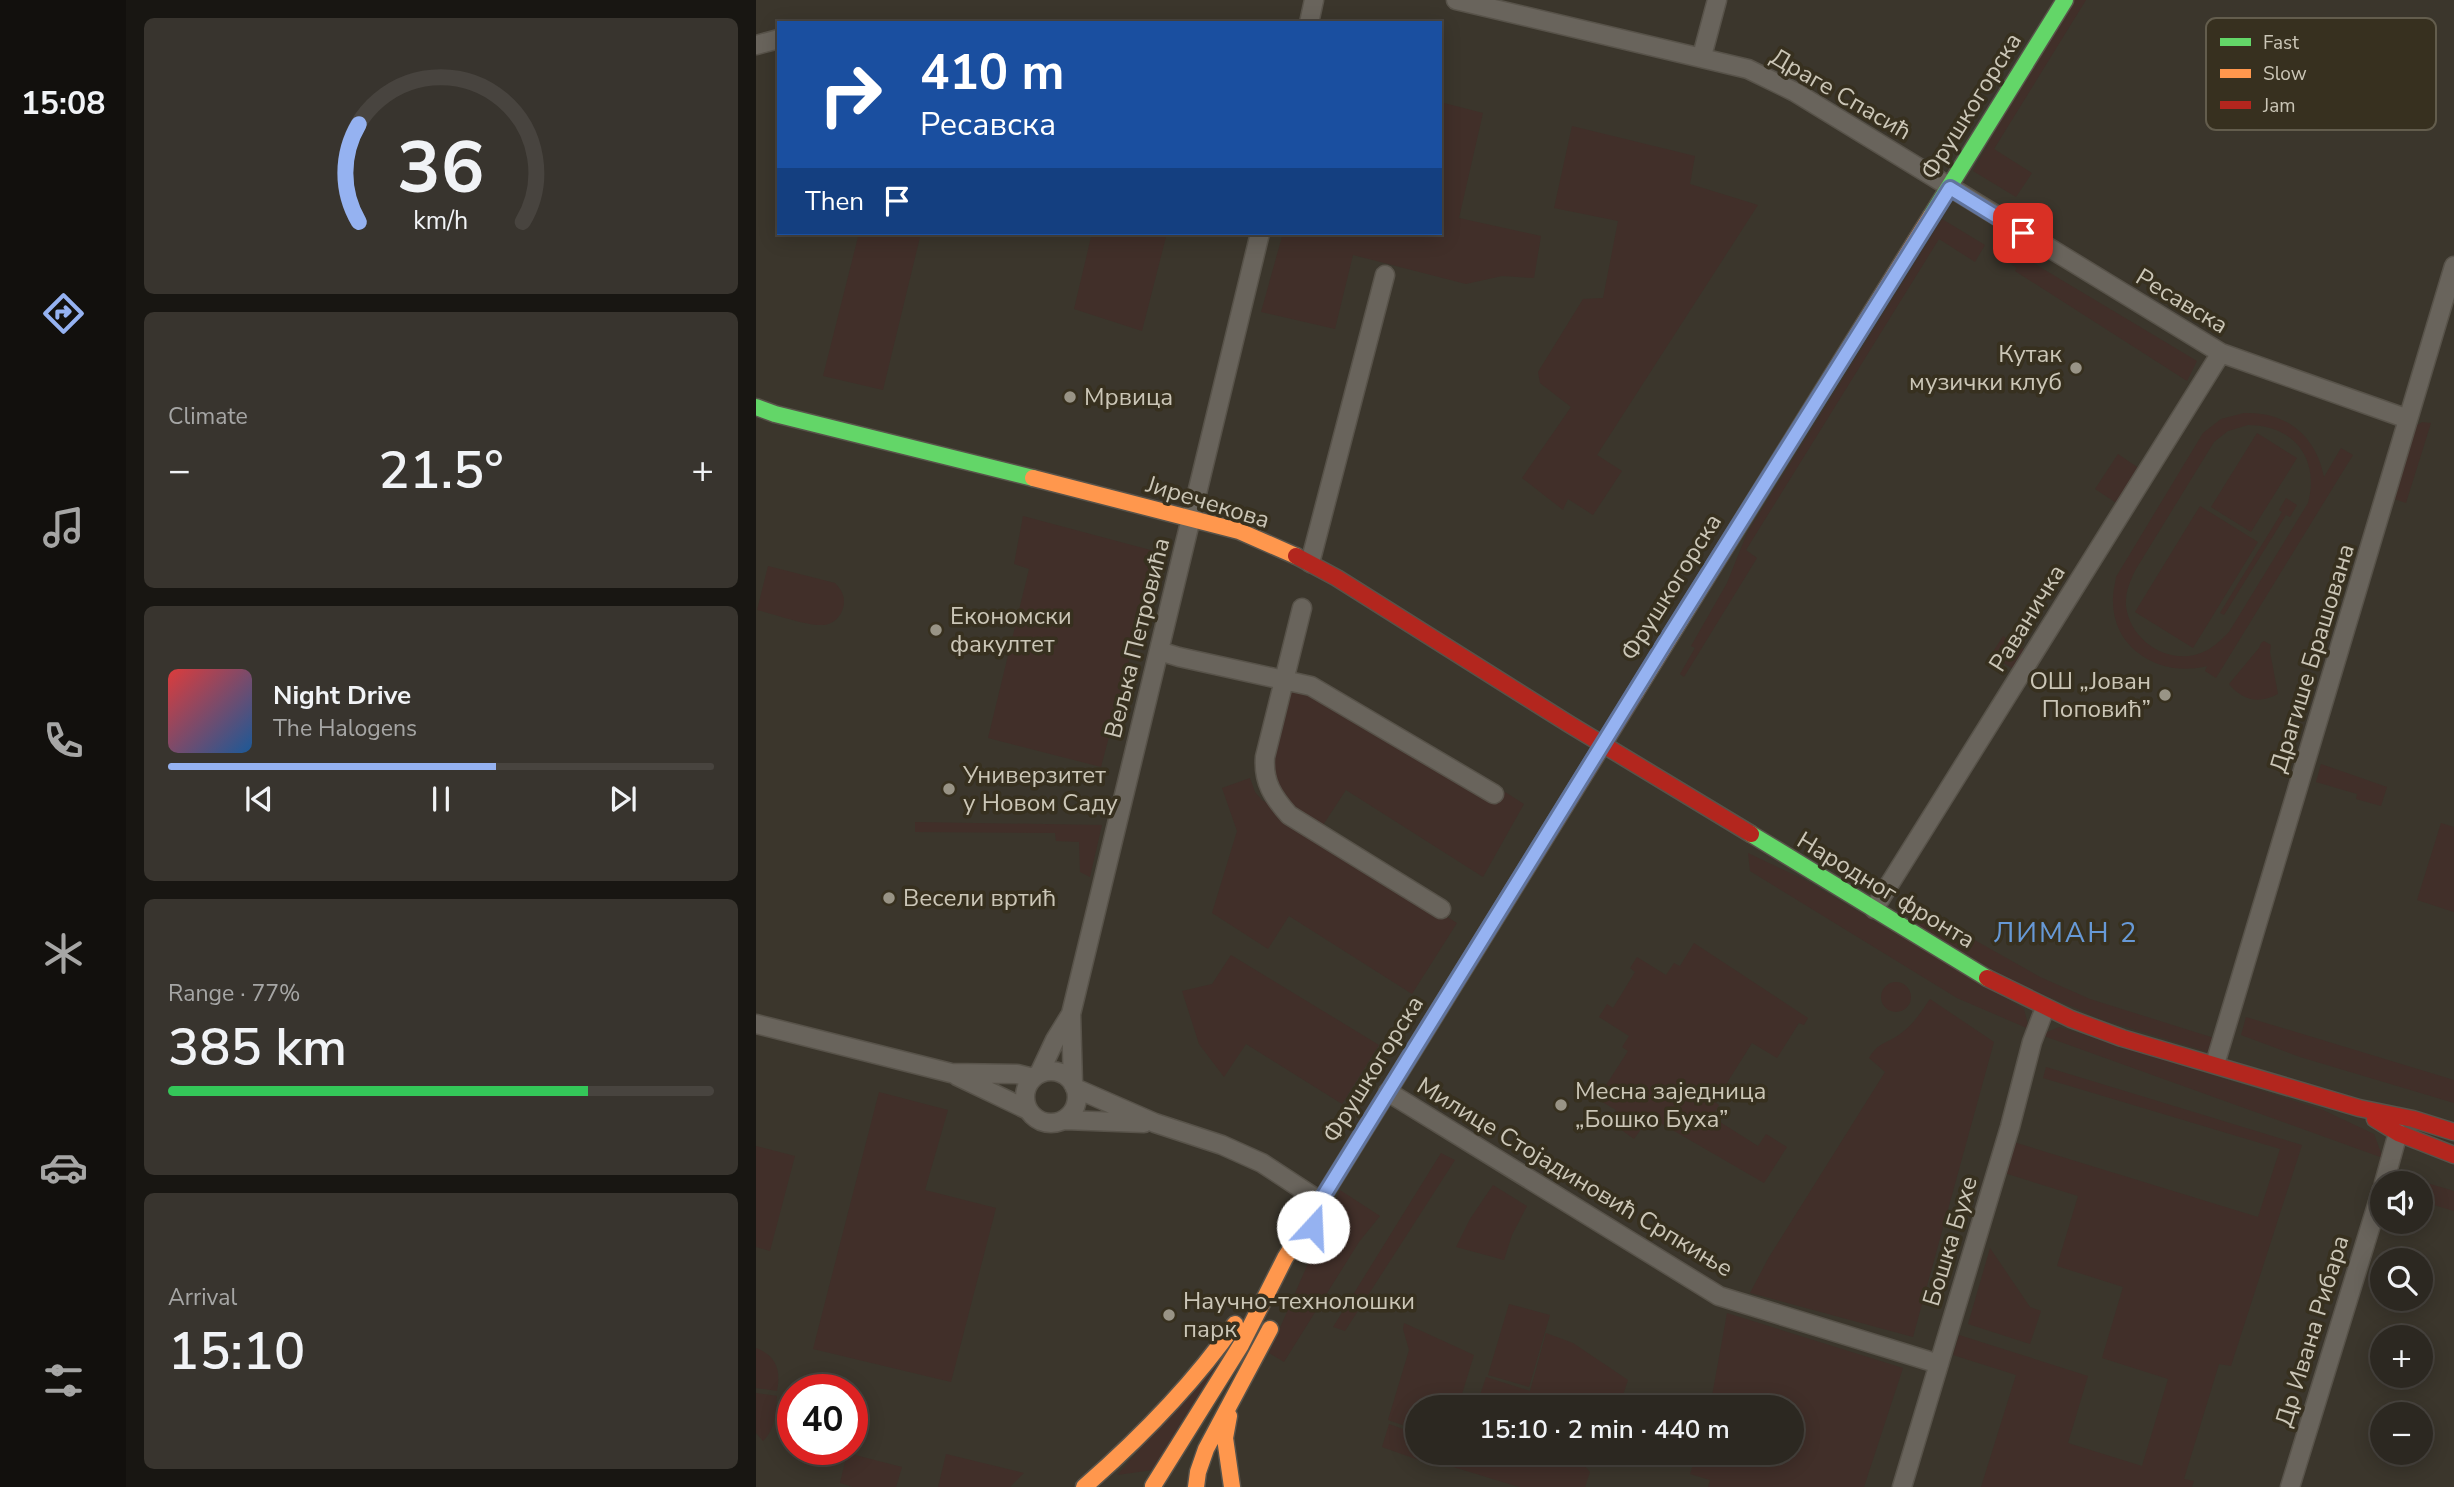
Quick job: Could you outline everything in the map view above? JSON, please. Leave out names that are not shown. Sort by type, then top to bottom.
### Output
[{"type":"street","points":[[1309,21],[1314,0]]},
{"type":"street","name":"Драге Спасић","points":[[1456,0],[1748,69],[1795,92],[1950,188]]},
{"type":"street","points":[[1702,56],[1717,0]]},
{"type":"street","name":"Фрушкогорска","points":[[1153,1486],[1292,1262],[1321,1200],[2065,0]]},
{"type":"street","points":[[756,45],[777,40]]},
{"type":"street","name":"Ресавска","points":[[1950,188],[2221,353],[2408,419]]},
{"type":"street","name":"Вељка Петровића","points":[[1074,1086],[1071,1014],[1260,235]]},
{"type":"street","name":"Драгише Брашована","points":[[2215,1064],[2454,266]]},
{"type":"street","points":[[1310,563],[1385,275]]},
{"type":"street","name":"Раваничка","points":[[1874,909],[2221,353]]},
{"type":"street","name":"Јиречекова","points":[[756,408],[1239,531],[1310,563],[1603,744]]},
{"type":"street","points":[[1302,608],[1265,757],[1266,780],[1273,797],[1289,815],[1441,909]]},
{"type":"street","points":[[1159,651],[1311,686],[1494,794]]},
{"type":"street","name":"Народног фронта","points":[[1603,744],[1995,983],[2045,1008],[2122,1038],[2359,1108],[2413,1119],[2454,1132]]},
{"type":"street","name":"Бошка Бухе","points":[[1902,1487],[2010,1127],[2032,1042],[2045,1008]]},
{"type":"street","name":"Вељка Петровића","points":[[1036,1076],[1071,1014]]},
{"type":"street","points":[[756,1024],[951,1073],[1028,1110]]},
{"type":"street","points":[[951,1073],[1036,1076],[1048,1071],[1058,1072],[1074,1086],[1155,1123],[1222,1145],[1262,1163],[1321,1200]]},
{"type":"street","points":[[1036,1076],[1025,1094],[1028,1110],[1033,1117],[1045,1123],[1065,1120],[1155,1123]]},
{"type":"street","points":[[1065,1120],[1076,1106],[1074,1086]]},
{"type":"street","name":"Милице Стојадиновић Српкиње","points":[[1388,1092],[1718,1296],[1939,1364]]},
{"type":"street","name":"Народног фронта","points":[[2359,1108],[2398,1133],[2454,1155]]},
{"type":"street","points":[[2387,1171],[2398,1133]]},
{"type":"street","name":"Др Ивана Рибара","points":[[2290,1487],[2370,1228]]},
{"type":"street","points":[[1084,1487],[1170,1408],[1222,1343],[1253,1297],[1292,1262]]},
{"type":"street","points":[[1196,1487],[1206,1449],[1278,1313]]},
{"type":"street","points":[[1230,1405],[1225,1438],[1232,1487]]},
{"type":"street","points":[[1138,1487],[1158,1487]]},
{"type":"shaded area","points":[[2067,0],[2086,0],[1994,149],[2032,173],[2016,197],[1973,171]]},
{"type":"shaded area","points":[[1442,103],[1483,113],[1459,218],[1541,236],[1534,278],[1502,276],[1466,284],[1353,255],[1335,329],[1261,312],[1282,235],[1442,235]]},
{"type":"shaded area","points":[[1572,126],[1695,156],[1690,184],[1758,205],[1597,455],[1622,471],[1593,515],[1568,499],[1563,510],[1522,478],[1571,407],[1540,383],[1538,372],[1583,299],[1603,298],[1618,221],[1554,208]]},
{"type":"shaded area","points":[[1942,219],[1985,245],[1975,262],[1939,239],[1746,550],[1757,558],[1684,677],[1680,674],[1695,648],[1691,646],[1727,583],[1747,533]]},
{"type":"shaded area","points":[[858,235],[921,235],[883,390],[823,376]]},
{"type":"shaded area","points":[[1092,235],[1166,235],[1142,331],[1074,309]]},
{"type":"shaded area","points":[[2014,237],[2023,244],[2018,254],[2197,361],[2187,381],[2015,271],[2017,268],[2001,257]]},
{"type":"shaded area","points":[[2244,413],[2259,413],[2286,422],[2297,429],[2314,449],[2324,477],[2341,448],[2353,455],[2216,678],[2205,671],[2207,666],[2173,668],[2142,656],[2130,646],[2121,632],[2115,616],[2113,598],[2116,577],[2203,433],[2221,419]],"holes":[[[2248,425],[2278,431],[2300,448],[2310,472],[2308,503],[2229,632],[2211,648],[2198,654],[2174,656],[2162,652],[2142,639],[2129,618],[2126,606],[2127,591],[2136,569],[2214,442],[2228,431]]]},
{"type":"shaded area","points":[[2422,422],[2431,423],[2406,503],[2394,499],[2414,427]]},
{"type":"shaded area","points":[[2257,433],[2297,458],[2251,532],[2211,507]]},
{"type":"shaded area","points":[[2118,454],[2146,473],[2124,508],[2095,489]]},
{"type":"shaded area","points":[[2286,498],[2297,505],[2290,517],[2286,515],[2224,615],[2220,613],[2282,512],[2279,510]]},
{"type":"shaded area","points":[[2200,506],[2258,542],[2193,648],[2135,612]]},
{"type":"shaded area","points":[[1023,516],[1158,552],[1101,767],[988,738],[1029,569],[1014,564]]},
{"type":"shaded area","points":[[768,566],[835,583],[844,598],[836,620],[830,624],[816,625],[757,610]]},
{"type":"shaded area","points":[[2003,636],[2033,655],[2021,674],[1991,655]]},
{"type":"shaded area","points":[[2264,641],[2271,645],[2278,694],[2258,700],[2240,694],[2229,684]]},
{"type":"shaded area","points":[[1290,688],[1311,690],[1498,800],[1505,792],[1524,804],[1483,877],[1346,790],[1323,825],[1291,811],[1268,777]]},
{"type":"shaded area","points":[[2321,764],[2387,787],[2381,806],[2356,799],[2357,794],[2316,782]]},
{"type":"shaded area","points":[[1250,778],[1255,792],[1262,800],[1457,923],[1412,994],[1289,916],[1268,949],[1212,913],[1237,831],[1222,788]]},
{"type":"shaded area","points":[[915,822],[1102,825],[1090,877],[1080,872],[1079,842],[1056,841],[1055,833],[915,832]]},
{"type":"shaded area","points":[[2441,823],[2454,827],[2454,912],[2417,900]]},
{"type":"shaded area","points":[[1748,853],[1803,879],[2024,1009],[2029,1029],[1957,998],[1750,871]]},
{"type":"shaded area","points":[[1900,898],[2040,977],[2090,999],[2214,1038],[2208,1052],[2103,1020],[2010,980],[1911,921],[1900,909]]},
{"type":"shaded area","points":[[1694,943],[1808,1018],[1804,1025],[1799,1023],[1777,1058],[1752,1043],[1715,1102],[1719,1105],[1712,1117],[1758,1146],[1766,1134],[1787,1147],[1764,1183],[1650,1117],[1634,1139],[1609,1121],[1616,1110],[1597,1099],[1628,1051],[1622,1047],[1629,1036],[1599,1017],[1607,1004],[1613,1008],[1635,972],[1630,968],[1637,957],[1666,975],[1674,963],[1680,966]]},
{"type":"shaded area","points":[[1231,955],[1379,1045],[1342,1104],[1246,1044],[1224,1077],[1199,1044],[1182,991],[1212,984]]},
{"type":"shaded area","points":[[1896,982],[1907,986],[1911,997],[1907,1008],[1896,1012],[1885,1008],[1881,997],[1885,986]]},
{"type":"shaded area","points":[[1930,999],[1994,1042],[1913,1337],[1750,1293],[1769,1257],[1885,1072],[1869,1058],[1872,1053],[1909,1027]]},
{"type":"shaded area","points":[[2246,1017],[2454,1080],[2454,1103],[2300,1057],[2241,1035]]},
{"type":"shaded area","points":[[2059,1027],[2323,1110],[2374,1134],[2383,1158],[2044,1036]]},
{"type":"shaded area","points":[[2046,1067],[2302,1145],[2231,1366],[2219,1364],[2184,1479],[2194,1481],[2192,1487],[1981,1487],[2016,1375],[1953,1355],[1959,1335],[2088,1376],[2068,1443],[2142,1466],[2168,1379],[2102,1358],[2123,1287],[2057,1266],[2078,1196],[1998,1171],[2007,1140],[2258,1217],[2280,1149],[2043,1078]]},
{"type":"shaded area","points":[[879,1092],[948,1110],[925,1190],[996,1208],[951,1382],[813,1349]]},
{"type":"shaded area","points":[[756,1146],[795,1156],[770,1251],[756,1247]]},
{"type":"shaded area","points":[[1441,1153],[1455,1160],[1345,1331],[1333,1327]]},
{"type":"shaded area","points":[[1493,1185],[1527,1206],[1512,1235],[1504,1260],[1456,1247],[1470,1219]]},
{"type":"shaded area","points":[[2433,1185],[2454,1191],[2454,1211],[2433,1205]]},
{"type":"shaded area","points":[[1340,1190],[1380,1216],[1359,1242],[1284,1362],[1269,1353]]},
{"type":"shaded area","points":[[1990,1248],[2030,1307],[2041,1311],[2030,1344],[1968,1324]]},
{"type":"shaded area","points":[[1509,1304],[1550,1315],[1529,1387],[1488,1375]]},
{"type":"shaded area","points":[[1727,1313],[1903,1368],[1864,1487],[1708,1487],[1710,1480],[1690,1474],[1693,1465],[1804,1465],[1804,1395],[1712,1395]]},
{"type":"shaded area","points":[[1404,1323],[1474,1355],[1462,1395],[1405,1395],[1405,1426],[1388,1420],[1409,1350]]},
{"type":"shaded area","points":[[1546,1333],[1573,1343],[1628,1380],[1623,1395],[1480,1395],[1486,1377],[1530,1391]]},
{"type":"shaded area","points":[[756,1348],[769,1355],[778,1374],[777,1391],[756,1388]]},
{"type":"shaded area","points":[[1226,1351],[1153,1470],[1117,1475]]},
{"type":"shaded area","points":[[756,1393],[777,1396],[773,1426],[763,1441],[756,1433]]},
{"type":"shaded area","points":[[1389,1424],[1405,1430],[1405,1455],[1382,1447]]},
{"type":"shaded area","points":[[946,1454],[1024,1473],[1010,1487],[938,1487]]},
{"type":"shaded area","points":[[868,1458],[902,1467],[896,1487],[853,1487],[840,1483],[844,1465],[868,1465]]},
{"type":"shaded area","points":[[1584,1465],[1590,1472],[1585,1487],[1519,1487],[1450,1466]]},
{"type":"traffic: fast","points":[[1931,216],[2065,0]]},
{"type":"traffic: fast","points":[[756,407],[1033,478]]},
{"type":"traffic: fast","points":[[1751,834],[1987,978]]},
{"type":"traffic: slow","points":[[1635,693],[1931,216]]},
{"type":"traffic: slow","points":[[1033,478],[1239,531],[1296,556]]},
{"type":"traffic: slow","points":[[1153,1486],[1241,1345],[1285,1258],[1313,1213]]},
{"type":"traffic: slow","points":[[1084,1487],[1164,1410],[1201,1369],[1235,1324]]},
{"type":"traffic: slow","points":[[1196,1487],[1206,1449],[1270,1329]]},
{"type":"traffic: slow","points":[[1229,1416],[1225,1438],[1232,1487]]},
{"type":"traffic: jam","points":[[1296,556],[1337,578],[1569,724],[1751,834]]},
{"type":"traffic: jam","points":[[1313,1213],[1635,693]]},
{"type":"traffic: jam","points":[[1987,978],[2071,1019],[2122,1038],[2359,1108],[2413,1119],[2454,1132]]},
{"type":"traffic: jam","points":[[2375,1119],[2398,1133],[2454,1155]]},
{"type":"place","name":"Кутак музички клуб","points":[[2076,368]]},
{"type":"place","name":"Мрвица","points":[[1070,397]]},
{"type":"place","name":"Економски факултет","points":[[936,630]]},
{"type":"place","name":"ОШ „Јован Поповић”","points":[[2165,695]]},
{"type":"place","name":"Универзитет у Новом Саду","points":[[949,789]]},
{"type":"place","name":"Весели вртић","points":[[889,898]]},
{"type":"place","name":"Месна заједница „Бошко Буха”","points":[[1561,1105]]},
{"type":"place","name":"Научно-технолошки парк","points":[[1169,1315]]},
{"type":"district","name":"ЛИМАН 2","points":[[2066,932]]},
{"type":"route","points":[[1313,1227],[1321,1200],[1950,188],[2023,233]]}]
